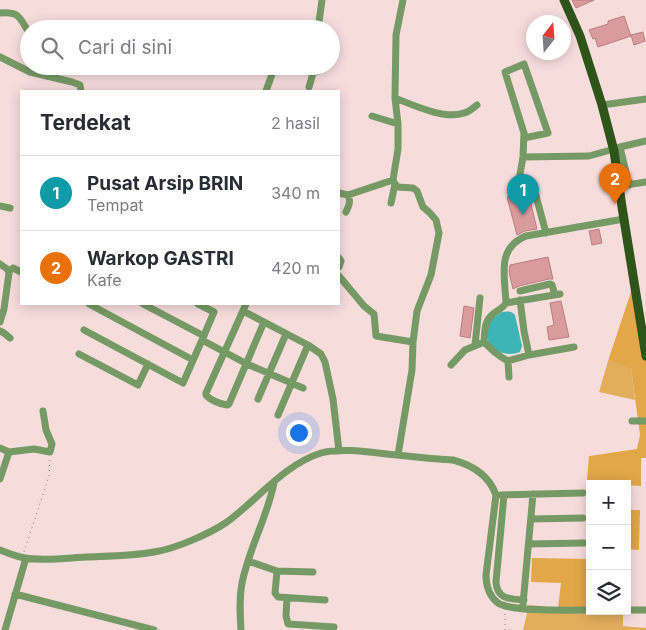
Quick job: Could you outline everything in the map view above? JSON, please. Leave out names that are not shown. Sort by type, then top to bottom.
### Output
[{"type":"main road","points":[[566,0],[580,36],[614,149],[646,356]]},
{"type":"street","points":[[319,20],[322,0]]},
{"type":"street","points":[[391,203],[398,149],[395,98],[396,35],[403,0]]},
{"type":"street","points":[[0,13],[12,12],[21,20]]},
{"type":"street","points":[[0,57],[20,67]]},
{"type":"street","points":[[519,180],[523,157],[524,128],[505,72],[524,64],[548,133],[524,138]]},
{"type":"street","points":[[43,75],[80,85],[81,90]]},
{"type":"street","points":[[266,90],[272,75]]},
{"type":"street","points":[[310,87],[313,75]]},
{"type":"street","points":[[395,98],[427,110],[451,115],[466,113],[477,105]]},
{"type":"street","points":[[602,105],[646,99]]},
{"type":"street","points":[[372,116],[398,124]]},
{"type":"street","points":[[629,185],[620,147],[646,140]]},
{"type":"street","points":[[523,157],[588,156],[614,149]]},
{"type":"street","points":[[340,193],[348,195],[394,182],[403,188],[413,188],[417,191],[423,207],[434,216],[439,233],[431,275],[417,312],[412,370],[398,456]]},
{"type":"street","points":[[619,186],[646,182]]},
{"type":"street","points":[[535,192],[546,233]]},
{"type":"street","points":[[346,212],[350,201],[348,195]]},
{"type":"street","points":[[0,206],[10,208]]},
{"type":"street","points":[[506,303],[505,257],[508,249],[519,238],[624,219]]},
{"type":"street","points":[[0,264],[9,271]]},
{"type":"street","points":[[9,271],[13,268],[20,272]]},
{"type":"street","points":[[0,322],[4,309],[9,271]]},
{"type":"street","points":[[340,277],[364,306],[374,314],[377,337],[413,342]]},
{"type":"street","points":[[484,342],[487,321],[490,316],[506,303],[558,295],[550,284],[520,290]]},
{"type":"street","points":[[475,345],[480,298]]},
{"type":"street","points":[[520,300],[529,355]]},
{"type":"street","points":[[91,305],[193,360]]},
{"type":"street","points":[[145,305],[246,364],[303,388]]},
{"type":"street","points":[[84,330],[183,383],[214,312],[200,305]]},
{"type":"street","points":[[264,322],[229,404],[223,404],[208,398],[206,395],[244,307],[264,322],[321,354],[325,362],[333,399],[339,451]]},
{"type":"street","points":[[0,331],[10,338]]},
{"type":"street","points":[[258,399],[286,334]]},
{"type":"street","points":[[452,365],[465,350],[484,342]]},
{"type":"street","points":[[484,342],[499,357],[508,361],[529,355],[574,347]]},
{"type":"street","points":[[278,415],[308,345]]},
{"type":"street","points":[[79,354],[138,385],[148,364]]},
{"type":"street","points":[[508,361],[509,377]]},
{"type":"street","points":[[0,448],[10,452],[34,449],[50,452],[52,444],[46,430],[43,411]]},
{"type":"street","points":[[632,421],[646,421]]},
{"type":"street","points":[[0,550],[24,558],[68,558],[161,551],[221,526],[282,475],[313,457],[329,452],[339,451],[453,460],[478,470],[500,495],[496,589],[502,596],[540,610],[586,610]]},
{"type":"street","points":[[0,478],[10,452]]},
{"type":"street","points":[[241,630],[240,602],[242,585],[248,561],[266,514],[274,482]]},
{"type":"street","points":[[500,495],[583,493]]},
{"type":"street","points":[[523,604],[533,494]]},
{"type":"street","points":[[500,495],[486,580],[487,587],[498,603],[505,606],[523,604]]},
{"type":"street","points":[[531,518],[583,518]]},
{"type":"street","points":[[529,544],[584,543]]},
{"type":"street","points":[[5,630],[24,558]]},
{"type":"street","points":[[248,561],[277,571],[313,572]]},
{"type":"street","points":[[277,571],[276,595],[278,597],[325,600]]},
{"type":"street","points":[[15,594],[154,630]]},
{"type":"street","points":[[287,598],[286,616],[288,624],[334,627]]},
{"type":"street","points":[[631,610],[646,610]]},
{"type":"street","points":[[116,630],[118,622]]},
{"type":"path","points":[[24,558],[49,476],[50,452]]},
{"type":"path","points":[[505,606],[505,630]]},
{"type":"shaded area","points":[[634,283],[646,357],[646,458],[641,458],[641,486],[631,485],[631,480],[587,480],[589,456],[637,449],[640,435],[631,368],[608,361]]},
{"type":"shaded area","points":[[608,361],[631,367],[635,400],[599,392]]},
{"type":"shaded area","points":[[631,510],[640,510],[639,550],[631,549]]},
{"type":"shaded area","points":[[532,558],[586,559],[586,610],[558,608],[561,583],[531,582]]},
{"type":"shaded area","points":[[529,605],[586,611],[586,615],[623,615],[623,626],[646,628],[646,630],[523,630]]},
{"type":"water","points":[[502,312],[509,312],[515,315],[522,346],[520,352],[510,354],[499,352],[488,342],[487,335],[490,320]]},
{"type":"building","points":[[572,0],[594,0],[576,8]]},
{"type":"building","points":[[624,16],[631,36],[598,47],[595,38],[593,39],[589,30]]},
{"type":"building","points":[[643,32],[645,41],[634,45],[631,35]]},
{"type":"building","points":[[528,192],[537,229],[525,231],[517,235],[507,197]]},
{"type":"building","points":[[599,229],[602,243],[592,245],[589,231]]},
{"type":"building","points":[[548,257],[553,279],[513,289],[509,272],[510,265]]},
{"type":"building","points":[[561,301],[569,337],[549,340],[547,327],[554,325],[550,303]]},
{"type":"building","points":[[464,306],[474,308],[470,338],[460,336]]},
{"type":"place","name":"Warkop GASTRI","points":[[615,204]]},
{"type":"place","name":"Pusat Arsip BRIN","points":[[523,215]]}]
